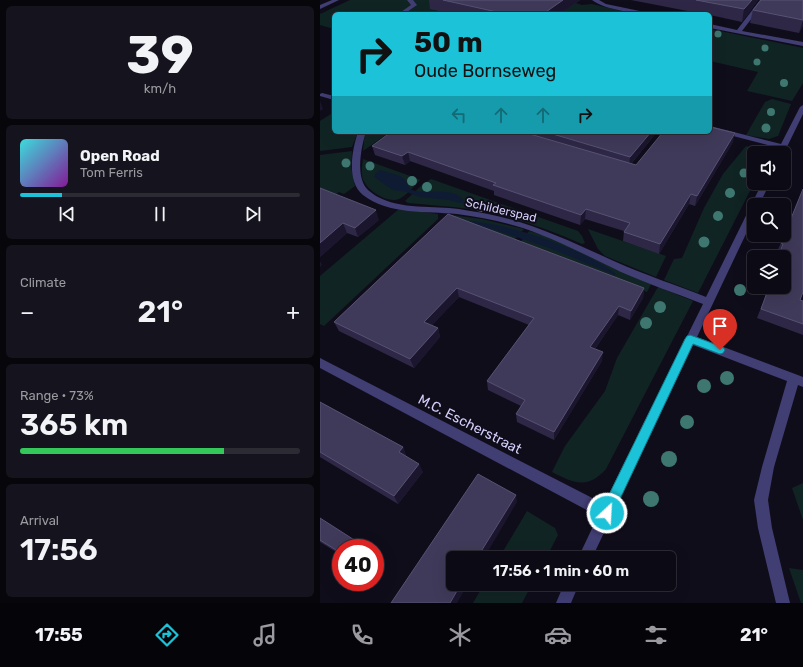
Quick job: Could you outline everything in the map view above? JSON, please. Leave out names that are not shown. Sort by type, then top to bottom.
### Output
[{"type":"street","points":[[320,7],[336,0]]},
{"type":"street","points":[[404,12],[414,5],[410,0]]},
{"type":"street","points":[[595,0],[605,5],[642,12]]},
{"type":"street","points":[[739,31],[763,0]]},
{"type":"street","points":[[712,26],[803,44]]},
{"type":"street","points":[[322,95],[332,98]]},
{"type":"street","points":[[784,146],[803,107]]},
{"type":"street","points":[[712,129],[769,146]]},
{"type":"street","name":"Schilderspad","points":[[361,134],[357,149],[357,176],[364,192],[374,198],[397,206],[451,211],[513,222],[543,231],[587,250],[627,271],[708,302]]},
{"type":"street","points":[[588,551],[747,222]]},
{"type":"street","points":[[690,339],[798,380],[768,467],[761,500],[765,528],[783,603]]},
{"type":"street","name":"M.C. Escherstraat","points":[[320,363],[607,513]]},
{"type":"street","points":[[563,603],[569,591]]},
{"type":"green space","points":[[350,0],[567,0],[582,5],[592,4],[626,12],[465,12],[435,10],[443,12],[332,12],[332,28],[320,25],[320,14]]},
{"type":"green space","points":[[712,29],[803,48],[803,83],[792,101],[747,91],[758,72],[712,61]]},
{"type":"green space","points":[[772,99],[791,104],[778,136],[769,139],[746,135],[765,102]]},
{"type":"green space","points":[[332,113],[332,134],[357,134],[352,147],[320,151],[320,121]]},
{"type":"green space","points":[[366,134],[387,134],[363,151]]},
{"type":"green space","points":[[747,146],[747,190],[750,190],[698,293],[664,280],[674,259],[682,258],[704,208],[723,174]]},
{"type":"green space","points":[[352,151],[351,167],[355,186],[344,194],[339,192],[335,195],[320,198],[320,155]]},
{"type":"green space","points":[[363,159],[420,180],[408,193],[399,199],[390,200],[375,194],[363,181]]},
{"type":"green space","points":[[431,179],[578,231],[585,243],[582,244],[541,227],[512,218],[461,208],[408,203],[405,201],[423,184]]},
{"type":"green space","points":[[399,209],[438,214],[438,219],[324,326],[320,324],[320,276]]},
{"type":"green space","points":[[451,215],[482,219],[524,229],[510,245]]},
{"type":"green space","points":[[588,229],[666,256],[656,277],[605,256],[598,249]]},
{"type":"green space","points":[[529,231],[576,248],[651,284],[647,292],[519,244]]},
{"type":"green space","points":[[658,287],[693,301],[606,469],[593,480],[586,482],[567,479],[552,472],[565,446],[605,391],[617,358]]},
{"type":"green space","points":[[803,483],[803,520],[792,488]]},
{"type":"green space","points":[[527,511],[555,528],[558,535],[550,551],[503,551]]},
{"type":"green space","points":[[789,568],[803,570],[803,603],[801,603]]},
{"type":"green space","points":[[480,591],[528,591],[522,603],[473,603]]},
{"type":"water","points":[[380,170],[400,176],[405,180],[410,189],[415,191],[450,192],[461,197],[465,202],[460,203],[449,200],[419,197],[407,192],[393,190],[374,177]]},
{"type":"water","points":[[470,221],[505,227],[546,239],[585,256],[616,274],[615,275],[552,249],[492,229],[476,227],[469,223]]},
{"type":"building","points":[[443,0],[563,0],[546,12],[497,12]]},
{"type":"building","points":[[696,0],[752,0],[744,9]]},
{"type":"building","points":[[761,0],[803,0],[803,20],[753,10]]},
{"type":"building","points":[[712,127],[735,133],[697,196],[691,194],[660,244],[624,232],[630,223],[586,209],[581,215],[493,185],[496,183],[408,152],[402,156],[372,146],[388,134],[530,134],[636,165],[661,134],[712,134]]},
{"type":"building","points":[[553,134],[649,134],[630,157]]},
{"type":"building","points":[[320,188],[376,210],[355,228],[343,223],[320,243]]},
{"type":"building","points":[[803,189],[803,292],[800,300],[803,301],[803,324],[761,309],[766,294],[791,294],[791,250],[781,250],[783,244],[781,242],[791,242],[791,218]]},
{"type":"building","points":[[448,214],[644,288],[631,311],[619,306],[590,347],[603,352],[554,432],[516,414],[525,400],[487,381],[534,318],[457,288],[424,322],[438,328],[410,359],[334,322]]},
{"type":"building","points":[[320,402],[403,447],[399,452],[419,464],[394,496],[320,452]]},
{"type":"building","points":[[478,474],[516,495],[481,551],[446,551],[446,591],[457,591],[450,603],[391,603]]},
{"type":"building","points":[[320,518],[353,539],[332,539],[332,547],[320,540]]},
{"type":"route","points":[[607,513],[690,339],[720,350]]}]
